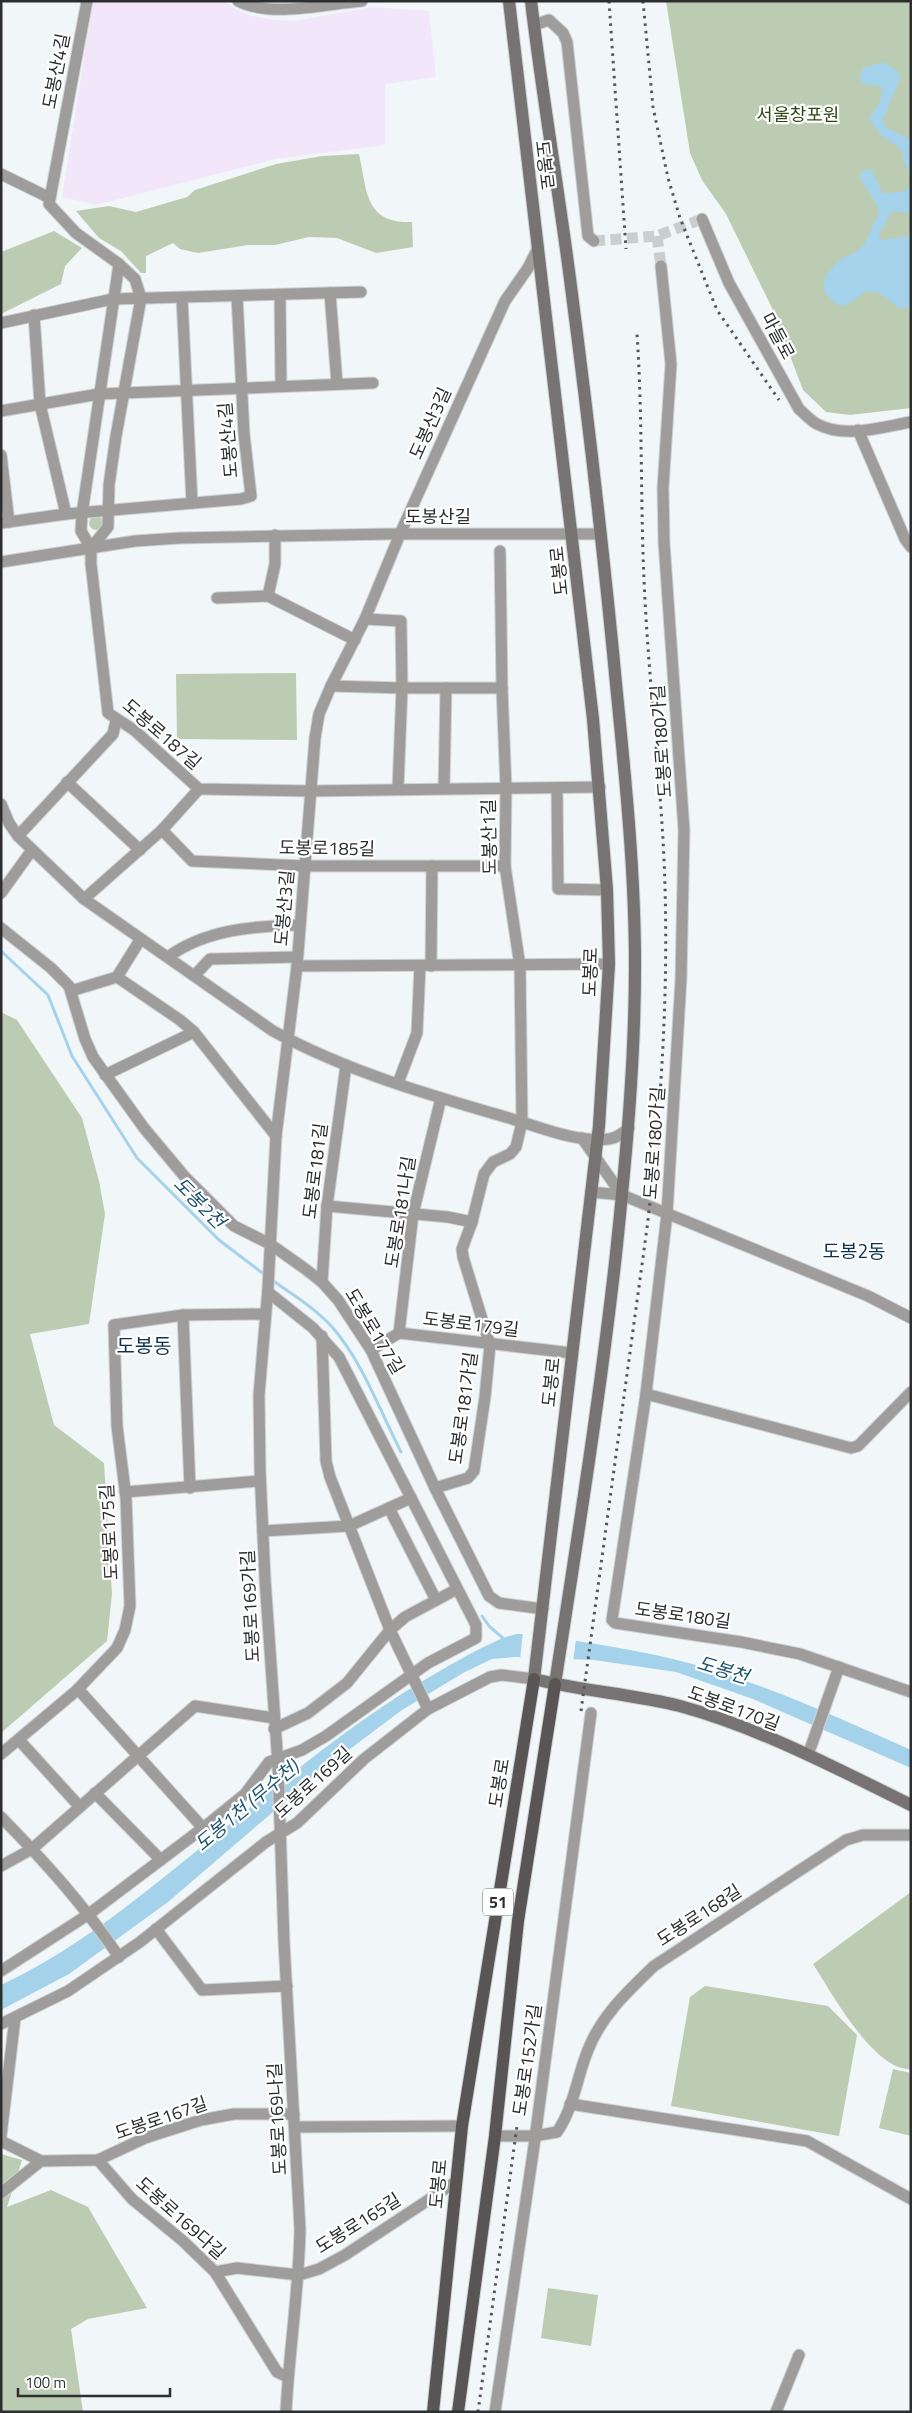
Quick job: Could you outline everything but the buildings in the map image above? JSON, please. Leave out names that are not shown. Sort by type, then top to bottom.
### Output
[{"type":"main road","name":"도봉로","points":[[433,2412],[454,2182],[535,1673],[592,1192],[609,964],[607,890],[600,787],[573,534],[509,1]]},
{"type":"main road","name":"도봉로","points":[[458,2412],[495,2136],[518,1921],[566,1617],[608,1321],[629,1128],[635,967],[633,890],[626,787],[601,534],[570,276],[531,1]]},
{"type":"main road","name":"도봉로170길","points":[[535,1673],[555,1684],[679,1706],[725,1721],[808,1756],[911,1804]]},
{"type":"street","name":"도봉산4길","points":[[50,198],[87,1]]},
{"type":"street","points":[[238,1],[265,8],[293,9],[362,1]]},
{"type":"street","name":"도봉로","points":[[534,25],[549,20],[564,33],[567,42],[588,236],[594,241]]},
{"type":"street","points":[[1,174],[50,198],[49,204],[76,233],[119,264],[134,279],[141,298],[118,393],[110,477],[108,527],[91,548],[82,531],[82,514],[119,264]]},
{"type":"street","name":"마들로","points":[[702,219],[729,282],[793,402],[815,423],[829,429],[858,430],[911,422]]},
{"type":"street","name":"도봉산3길","points":[[268,1290],[276,1136],[297,962],[315,738],[319,714],[365,619],[400,534],[505,301],[528,268],[538,248]]},
{"type":"street","name":"도봉로180가길","points":[[661,266],[671,364],[663,488],[664,542],[684,848],[680,1004],[667,1214]]},
{"type":"street","points":[[1,323],[113,300],[361,292]]},
{"type":"street","points":[[330,293],[337,384]]},
{"type":"street","points":[[280,295],[281,386]]},
{"type":"street","name":"도봉산4길","points":[[5,522],[66,514],[241,499],[251,496],[241,388],[237,296]]},
{"type":"street","points":[[182,298],[192,503]]},
{"type":"street","points":[[34,315],[40,404],[66,514]]},
{"type":"street","points":[[1,410],[99,394],[373,383]]},
{"type":"street","points":[[858,430],[905,539],[911,547]]},
{"type":"street","points":[[1,455],[5,522]]},
{"type":"street","name":"도봉산길","points":[[1,562],[91,548],[180,538],[275,535],[601,534]]},
{"type":"street","points":[[268,596],[275,564],[275,535]]},
{"type":"street","name":"도봉로187길","points":[[91,548],[91,564],[108,714],[134,730],[199,789],[311,791],[600,787]]},
{"type":"street","name":"도봉산1길","points":[[500,551],[506,788],[505,866],[520,966],[522,1122]]},
{"type":"street","points":[[217,598],[268,596],[355,640]]},
{"type":"street","points":[[365,619],[401,621],[402,688],[398,789]]},
{"type":"street","points":[[331,686],[502,688]]},
{"type":"street","points":[[444,788],[446,688]]},
{"type":"street","points":[[18,836],[113,734],[116,720]]},
{"type":"street","points":[[68,782],[140,850]]},
{"type":"street","points":[[557,788],[558,889],[607,890]]},
{"type":"street","points":[[84,899],[162,830],[199,789]]},
{"type":"street","points":[[1,804],[9,824],[18,836],[84,899],[272,1031],[289,1040],[346,1065],[441,1098],[582,1138],[611,1139],[629,1128]]},
{"type":"street","name":"도봉로185길","points":[[162,830],[192,861],[305,866],[505,866]]},
{"type":"street","points":[[1,893],[32,850]]},
{"type":"street","points":[[398,1083],[417,1033],[425,966],[432,866]]},
{"type":"street","points":[[168,957],[178,949],[197,941],[246,927],[300,925]]},
{"type":"street","name":"도봉로177길","points":[[1,928],[57,973],[71,991],[84,1039],[105,1075],[165,1154],[212,1206],[234,1226],[270,1247],[322,1282],[338,1300],[371,1350],[435,1488],[492,1599],[499,1603],[542,1612]]},
{"type":"street","points":[[71,991],[117,977],[140,940]]},
{"type":"street","points":[[195,976],[210,959],[425,966],[609,964]]},
{"type":"street","points":[[117,977],[180,1020],[194,1032],[276,1136]]},
{"type":"street","points":[[105,1075],[194,1032]]},
{"type":"street","name":"도봉로181길","points":[[322,1282],[327,1206],[346,1065]]},
{"type":"street","name":"도봉로181나길","points":[[399,1333],[413,1214],[441,1098]]},
{"type":"street","name":"도봉로181가길","points":[[435,1488],[468,1478],[474,1471],[485,1397],[490,1344],[462,1249],[472,1222],[484,1174],[493,1162],[510,1154],[516,1147],[522,1122]]},
{"type":"street","points":[[582,1138],[622,1195]]},
{"type":"street","points":[[592,1192],[622,1195],[868,1296],[911,1318]]},
{"type":"street","points":[[327,1206],[472,1222]]},
{"type":"street","name":"도봉로180길","points":[[667,1214],[646,1394],[613,1622],[769,1647],[800,1654],[837,1671],[911,1692]]},
{"type":"street","points":[[1,1971],[90,1916],[236,1802],[251,1787],[265,1766],[302,1750],[326,1736],[412,1677],[428,1663],[476,1638],[476,1625],[339,1357],[322,1336],[268,1290]]},
{"type":"street","name":"도봉로169가길","points":[[268,1290],[259,1394],[260,1481],[281,1828]]},
{"type":"street","name":"도봉로175길","points":[[1,1754],[78,1689],[117,1648],[125,1630],[130,1606],[125,1492],[117,1426],[114,1324],[183,1315],[265,1314]]},
{"type":"street","points":[[183,1315],[190,1488]]},
{"type":"street","name":"도봉로179길","points":[[371,1350],[399,1333],[572,1352]]},
{"type":"street","points":[[322,1336],[326,1461],[330,1477],[390,1630],[426,1707]]},
{"type":"street","points":[[646,1394],[851,1448],[858,1446],[911,1392]]},
{"type":"street","points":[[125,1492],[260,1481]]},
{"type":"street","points":[[263,1531],[349,1526],[411,1498]]},
{"type":"street","points":[[389,1508],[436,1600]]},
{"type":"street","points":[[1,1866],[32,1849],[195,1706],[274,1723],[308,1713],[347,1683],[390,1630],[405,1617],[457,1589]]},
{"type":"street","points":[[808,1756],[837,1671]]},
{"type":"street","name":"도봉로169길","points":[[1,2024],[68,1991],[156,1929],[281,1828],[297,1823],[364,1758],[426,1707],[490,1677],[535,1673]]},
{"type":"street","points":[[78,1689],[203,1828]]},
{"type":"street","name":"도봉로152가길","points":[[495,2412],[591,1713]]},
{"type":"street","points":[[19,1740],[80,1807]]},
{"type":"street","points":[[95,1793],[161,1860]]},
{"type":"street","points":[[1,1817],[32,1849],[90,1916],[118,1955]]},
{"type":"street","name":"도봉로169나길","points":[[281,1828],[300,2229],[300,2275],[288,2376],[286,2412]]},
{"type":"street","name":"도봉로168길","points":[[495,2136],[534,2136],[557,2132],[570,2104],[588,2049],[599,2026],[626,1993],[654,1966],[846,1840],[863,1835],[911,1835]]},
{"type":"street","points":[[156,1929],[202,1990],[287,1986]]},
{"type":"street","points":[[1,2136],[14,2018]]},
{"type":"street","points":[[570,2104],[807,2141],[911,2199]]},
{"type":"street","name":"도봉로167길","points":[[1,2141],[41,2161],[98,2160],[145,2138],[201,2120],[234,2114],[294,2114]]},
{"type":"street","points":[[296,2127],[462,2126]]},
{"type":"street","name":"도봉로169다길","points":[[98,2160],[132,2199],[183,2241],[215,2272],[277,2372],[288,2376]]},
{"type":"street","points":[[1,2193],[41,2161]]},
{"type":"street","name":"도봉로165길","points":[[215,2272],[237,2268],[300,2275],[319,2269],[345,2255],[454,2182]]},
{"type":"street","points":[[776,2412],[799,2355]]},
{"type":"shaded area","points":[[93,1],[223,1],[248,15],[274,20],[295,21],[371,7],[429,11],[436,77],[385,84],[385,145],[275,159],[96,205],[62,197]]},
{"type":"green space","name":"서울창포원","points":[[666,1],[911,1],[911,408],[850,415],[826,412],[803,390],[772,308],[726,214],[702,180],[690,153]]},
{"type":"green space","points":[[359,154],[370,202],[376,211],[385,217],[396,221],[412,222],[413,247],[376,253],[337,238],[309,237],[275,245],[248,245],[198,253],[180,249],[173,243],[146,256],[146,273],[141,273],[121,251],[99,238],[76,211],[109,206],[136,212],[187,197],[195,190],[276,164],[322,156]]},
{"type":"green space","points":[[54,231],[82,248],[65,266],[61,284],[1,314],[1,252]]},
{"type":"green space","points":[[93,516],[99,516],[103,523],[99,530],[93,530],[89,526],[89,520]]},
{"type":"green space","points":[[296,673],[297,740],[177,739],[176,674]]},
{"type":"green space","points":[[1,1012],[17,1020],[82,1118],[99,1181],[105,1214],[89,1324],[30,1334],[54,1425],[104,1463],[112,1594],[107,1641],[1,1733]]},
{"type":"green space","points":[[911,1892],[911,2070],[894,2065],[880,2056],[869,2045],[848,2019],[813,1964]]},
{"type":"green space","points":[[705,1986],[828,2006],[857,2035],[839,2136],[671,2106],[690,1997]]},
{"type":"green space","points":[[893,2069],[911,2073],[911,2136],[879,2128]]},
{"type":"green space","points":[[1,2154],[22,2160],[7,2207],[51,2190],[88,2207],[147,2308],[88,2319],[71,2329],[83,2412],[1,2412]]},
{"type":"green space","points":[[548,2288],[598,2295],[591,2346],[541,2338]]},
{"type":"water","points":[[883,62],[896,70],[901,77],[883,119],[884,126],[911,140],[911,177],[903,159],[904,155],[898,147],[881,135],[869,119],[879,103],[883,90],[877,85],[861,84],[860,76],[863,68]]},
{"type":"water","points":[[871,169],[883,194],[904,191],[911,186],[911,213],[892,211],[878,236],[882,240],[911,236],[911,307],[899,308],[879,293],[867,291],[843,307],[834,302],[824,290],[826,277],[835,264],[862,247],[879,214],[876,203],[860,178],[861,172]]},
{"type":"water","name":"도봉천","points":[[515,1634],[532,1634],[656,1655],[724,1673],[805,1704],[911,1750],[911,1768],[753,1699],[676,1672],[594,1660],[515,1657],[492,1659],[463,1673],[402,1710],[322,1770],[168,1902],[69,1974],[1,2010],[1,1985],[51,1958],[99,1927],[345,1733],[411,1688],[488,1645]]},
{"type":"pier","points":[[523,1632],[576,1639],[573,1662],[520,1660]]},
{"type":"waterway","name":"도봉2천","points":[[1,951],[48,995],[72,1056],[137,1158],[219,1240],[265,1275]]},
{"type":"waterway","name":"도봉2천","points":[[272,1280],[319,1314],[344,1342],[362,1372],[401,1452]]},
{"type":"waterway","name":"도봉2천","points":[[482,1616],[489,1626],[505,1640]]},
{"type":"tunnel","points":[[594,241],[657,236],[702,219]]},
{"type":"tunnel","points":[[657,236],[661,266]]},
{"type":"railway","points":[[609,1],[626,249]]},
{"type":"railway","points":[[643,1],[653,107],[668,178],[680,218],[717,310],[779,400]]},
{"type":"railway","points":[[581,1711],[647,1228],[653,1178],[664,1026],[665,874],[645,600],[637,334]]},
{"type":"railway","points":[[478,2412],[517,2126]]},
{"type":"district","name":"도봉2동","points":[[854,1250]]},
{"type":"district","name":"도봉동","points":[[144,1345]]},
{"type":"water label","name":"도봉1천 (무수천)","points":[[246,1805]]}]
